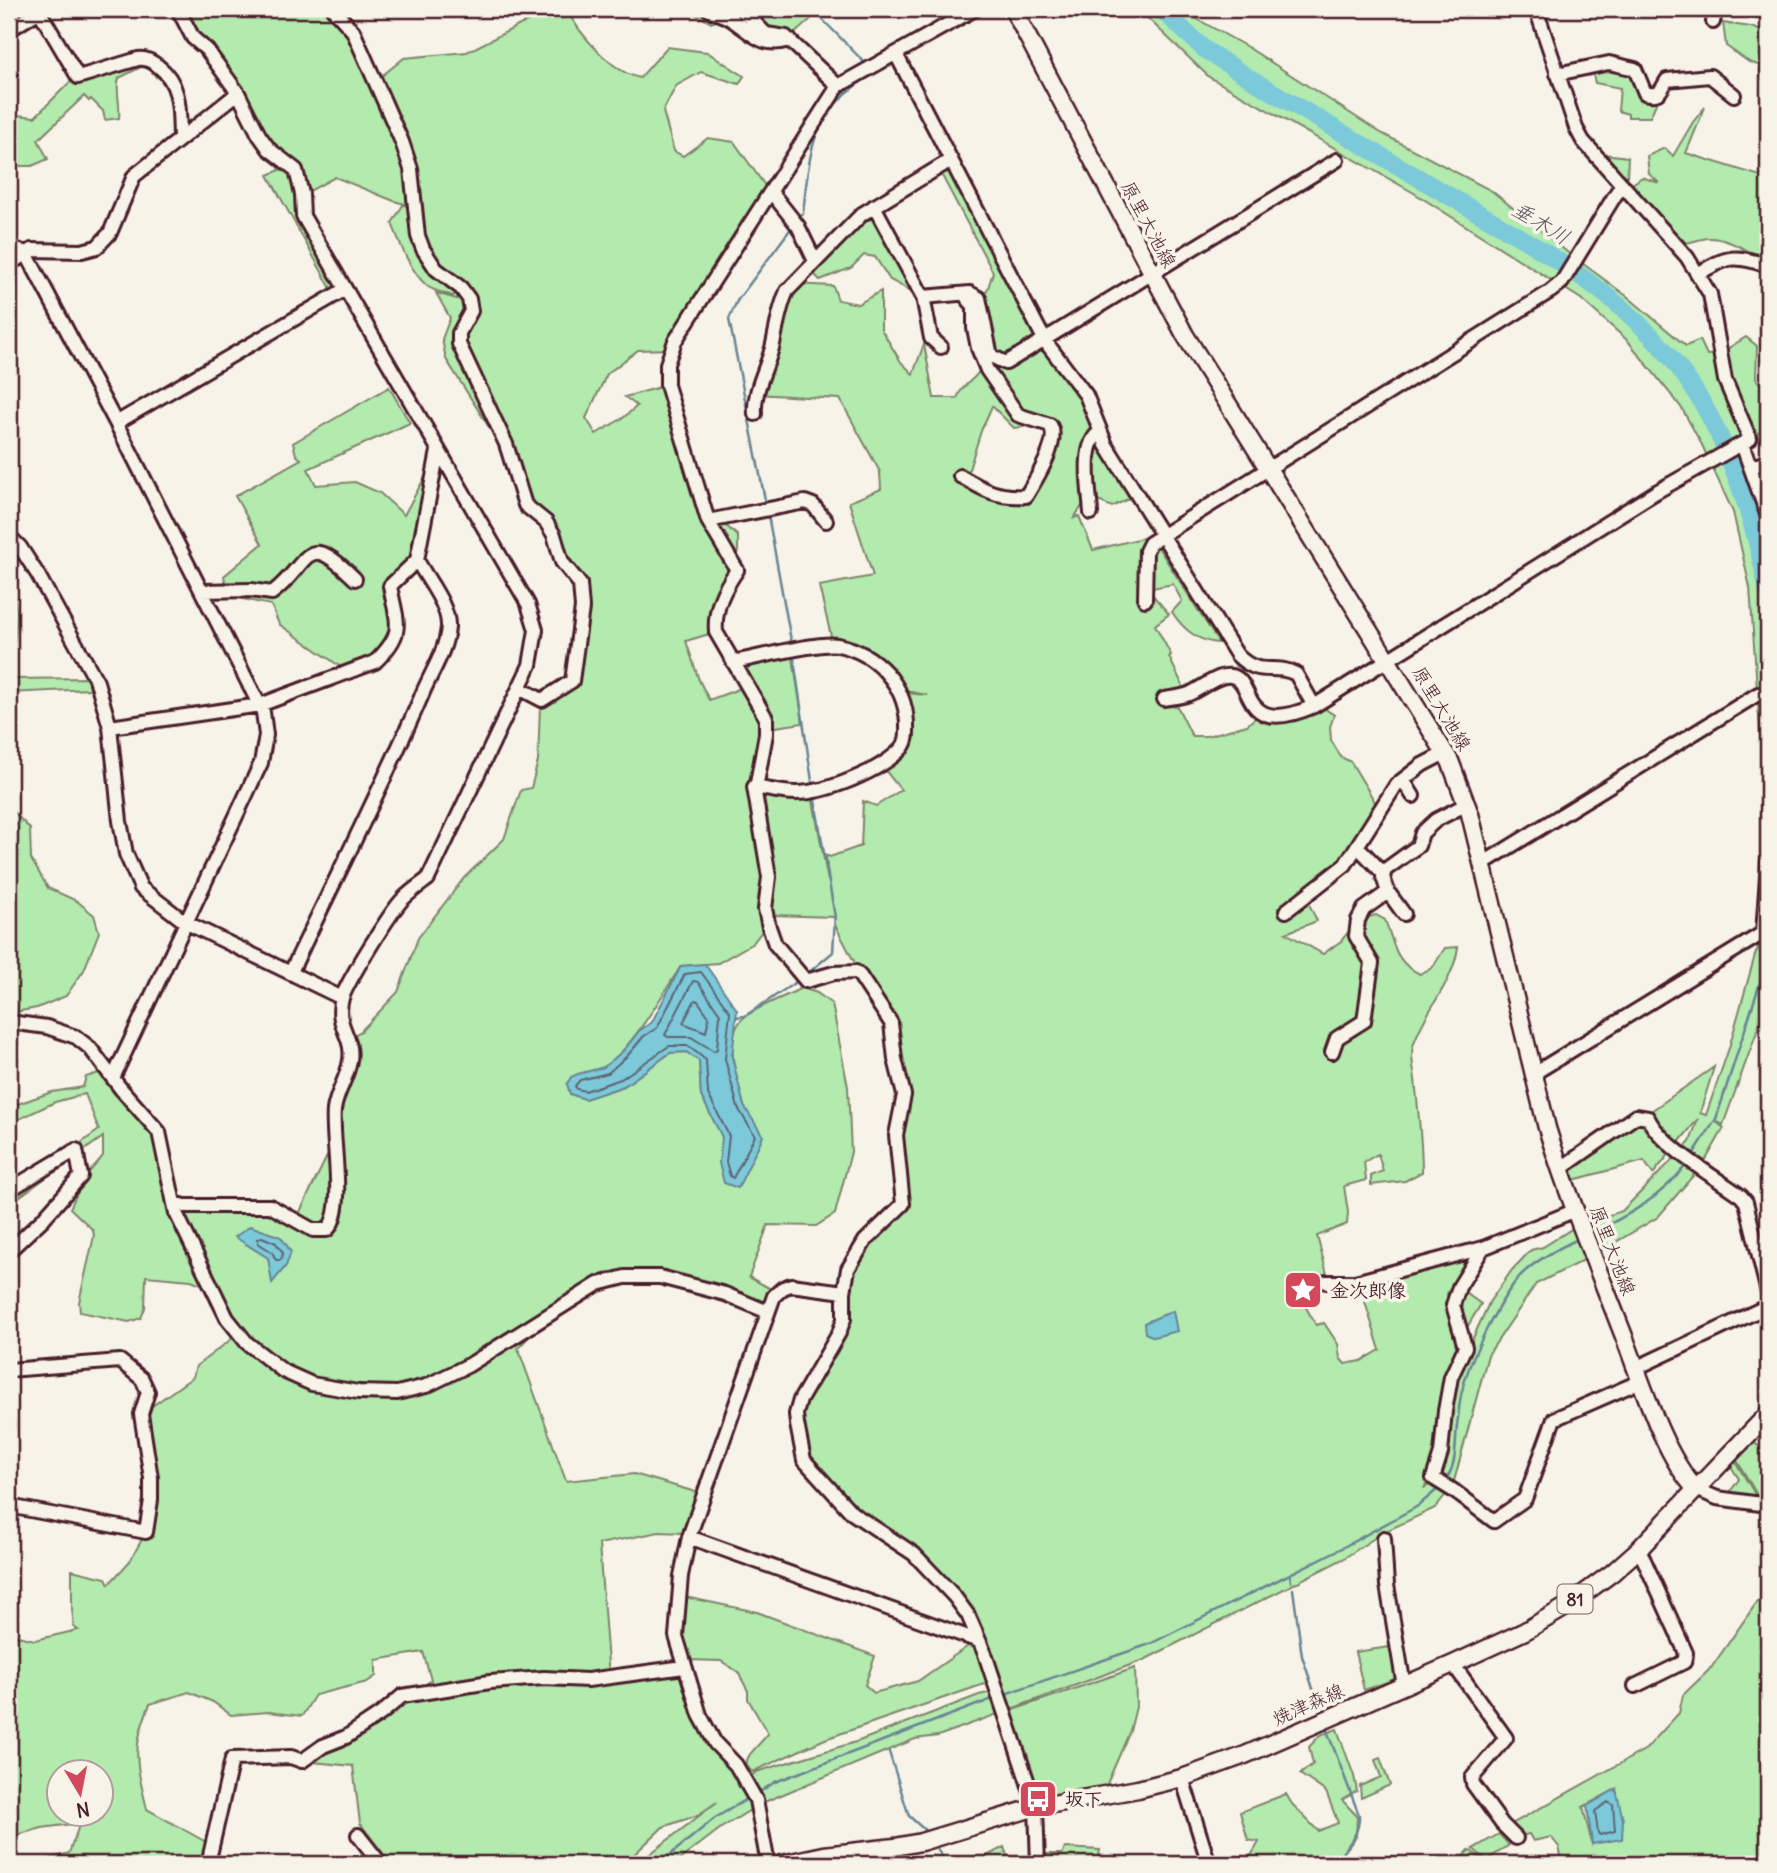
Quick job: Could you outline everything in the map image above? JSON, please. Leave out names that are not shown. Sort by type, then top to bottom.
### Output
[{"type":"main road","name":"原里大池線","points":[[1013,9],[1185,335],[1445,752],[1462,787],[1533,1074],[1560,1169],[1639,1374],[1682,1472],[1696,1489]]},
{"type":"main road","name":"焼津森線","points":[[782,1864],[824,1855],[851,1859],[921,1842],[1036,1807],[1182,1778],[1245,1755],[1453,1664],[1525,1631],[1564,1608],[1612,1573],[1639,1549],[1768,1414]]},
{"type":"street","points":[[9,30],[41,9],[78,77],[146,58],[161,68],[174,83],[180,139]]},
{"type":"street","points":[[174,1203],[185,1206],[270,1206],[313,1230],[327,1230],[333,1224],[337,1184],[334,1111],[350,1060],[347,1037],[339,1022],[342,998],[402,900],[428,879],[530,665],[535,644],[533,616],[303,216],[302,194],[296,170],[270,149],[259,135],[238,93],[207,50],[193,38],[178,9]]},
{"type":"street","points":[[333,9],[353,32],[402,142],[411,169],[418,236],[423,249],[436,269],[461,288],[469,299],[471,310],[458,333],[459,344],[506,444],[525,505],[546,522],[554,535],[562,562],[580,584],[582,608],[572,681],[542,700],[519,688]]},
{"type":"street","points":[[708,9],[726,16],[764,43],[776,44],[790,40]]},
{"type":"street","points":[[741,9],[766,34],[790,40],[838,86]]},
{"type":"street","points":[[975,9],[838,86],[675,341],[667,365],[667,385],[708,521],[737,570],[726,587],[715,616],[716,632],[766,718],[766,734],[754,787],[769,877],[765,909],[769,927],[775,944],[806,981],[834,973],[856,972],[860,975],[891,1023],[895,1059],[904,1095],[896,1135],[903,1204],[865,1241],[848,1269],[844,1319],[839,1334],[800,1401],[796,1414],[804,1460],[852,1513],[914,1554],[968,1615],[1036,1807],[1038,1864]]},
{"type":"street","points":[[1164,699],[1185,695],[1223,677],[1233,676],[1239,680],[1252,706],[1260,713],[1282,716],[1314,706],[1656,492],[1750,439],[1725,380],[1710,294],[1678,246],[1583,141],[1536,9]]},
{"type":"street","points":[[896,54],[1045,341],[1086,395],[1106,445],[1237,655],[1252,668],[1282,669],[1296,674],[1314,706]]},
{"type":"street","points":[[1558,74],[1609,63],[1635,69],[1645,93],[1656,96],[1667,80],[1710,76],[1734,95]]},
{"type":"street","points":[[9,264],[26,253],[45,249],[82,251],[97,247],[110,233],[134,176],[238,93]]},
{"type":"street","points":[[755,414],[757,394],[773,346],[780,305],[787,291],[862,214],[951,160]]},
{"type":"street","points":[[923,297],[970,293],[979,298],[990,356],[1006,363],[1336,160]]},
{"type":"street","points":[[1145,600],[1146,551],[1150,543],[1551,291],[1562,282],[1622,184]]},
{"type":"street","points":[[771,192],[796,223],[815,261]]},
{"type":"street","points":[[874,206],[923,297],[931,338],[941,347]]},
{"type":"street","points":[[9,247],[26,253],[116,423],[260,705],[267,735],[261,763],[113,1078]]},
{"type":"street","points":[[1698,274],[1731,257],[1746,258],[1768,266]]},
{"type":"street","points":[[116,423],[344,290]]},
{"type":"street","points":[[960,475],[987,493],[1010,497],[1026,496],[1040,473],[1053,440],[1054,429],[1050,425],[1018,415],[1002,392],[987,370],[978,348],[974,306],[961,294]]},
{"type":"street","points":[[1091,513],[1088,455],[1090,442],[1100,432]]},
{"type":"street","points":[[1742,444],[1765,498],[1768,517]]},
{"type":"street","points":[[110,727],[260,705],[375,662],[389,649],[397,630],[397,611],[390,586],[417,560],[438,451]]},
{"type":"street","points":[[1750,467],[1768,463]]},
{"type":"street","points":[[708,521],[805,502],[813,505],[826,521]]},
{"type":"street","points":[[9,536],[20,547],[38,575],[97,682],[110,727],[126,854],[141,888],[185,922],[342,998]]},
{"type":"street","points":[[202,591],[251,590],[272,593],[283,585],[300,562],[310,554],[321,552],[335,558],[355,579]]},
{"type":"street","points":[[290,972],[397,753],[433,667],[443,651],[448,626],[446,613],[417,560]]},
{"type":"street","points":[[733,662],[836,644],[865,655],[886,671],[900,690],[906,715],[907,737],[901,748],[872,770],[826,789],[796,793],[754,787]]},
{"type":"street","points":[[1482,864],[1758,694]]},
{"type":"street","points":[[1286,911],[1345,865],[1396,785],[1445,752]]},
{"type":"street","points":[[1403,780],[1413,796]]},
{"type":"street","points":[[1384,874],[1385,870],[1418,846],[1422,833],[1436,820],[1467,804]]},
{"type":"street","points":[[1357,846],[1384,874],[1388,892],[1404,914]]},
{"type":"street","points":[[1533,1074],[1763,933],[1768,862]]},
{"type":"street","points":[[1332,1052],[1337,1038],[1364,1021],[1372,963],[1356,936],[1358,920],[1364,909],[1388,892]]},
{"type":"street","points":[[9,1022],[33,1024],[76,1037],[90,1048],[159,1132],[176,1213],[227,1318],[247,1343],[283,1371],[312,1384],[358,1392],[397,1393],[426,1386],[469,1365],[598,1283],[625,1277],[660,1277],[725,1294],[768,1311]]},
{"type":"street","points":[[1560,1169],[1636,1116],[1648,1118],[1653,1129],[1746,1202],[1768,1293]]},
{"type":"street","points":[[9,1190],[76,1150],[81,1176],[42,1220],[9,1251]]},
{"type":"street","points":[[1326,1282],[1356,1282],[1483,1248],[1576,1210]]},
{"type":"street","points":[[1483,1248],[1459,1287],[1453,1305],[1465,1347],[1451,1377],[1441,1453],[1433,1478],[1454,1490],[1494,1521],[1525,1499],[1554,1419],[1768,1306]]},
{"type":"street","points":[[768,1864],[756,1800],[737,1765],[715,1743],[699,1715],[684,1667],[676,1636],[681,1576],[689,1537],[775,1296],[783,1288],[792,1286],[845,1292]]},
{"type":"street","points":[[9,1370],[120,1361],[142,1379],[148,1392],[141,1414],[151,1489],[146,1532],[9,1506]]},
{"type":"street","points":[[1696,1489],[1717,1498],[1768,1505]]},
{"type":"street","points":[[689,1537],[979,1641]]},
{"type":"street","points":[[1384,1538],[1387,1585],[1404,1686]]},
{"type":"street","points":[[1635,1686],[1684,1662],[1686,1653],[1639,1549]]},
{"type":"street","points":[[1453,1664],[1506,1738],[1472,1778],[1473,1784],[1502,1824],[1516,1838]]},
{"type":"street","points":[[208,1864],[232,1759],[291,1757],[302,1761],[323,1746],[346,1737],[402,1696],[416,1693],[490,1682],[544,1678],[588,1679],[684,1667]]},
{"type":"street","points":[[1182,1778],[1209,1864]]},
{"type":"street","points":[[358,1835],[381,1864]]},
{"type":"green space","points":[[180,9],[333,9],[368,64],[383,75],[404,58],[467,52],[549,10],[555,14],[550,9],[566,9],[597,51],[629,74],[640,78],[667,47],[707,52],[744,76],[739,84],[701,72],[676,86],[663,111],[674,151],[683,156],[708,138],[734,142],[768,190],[672,349],[638,350],[607,374],[586,418],[596,434],[637,406],[625,397],[664,386],[708,521],[725,525],[738,536],[738,569],[726,587],[716,632],[686,641],[699,680],[709,700],[744,687],[738,661],[793,657],[803,723],[769,728],[754,787],[769,877],[766,926],[753,943],[718,963],[681,966],[646,1020],[616,1058],[601,1069],[583,1074],[568,1084],[570,1094],[585,1099],[624,1086],[670,1053],[686,1052],[699,1057],[701,1096],[723,1137],[749,1124],[734,1066],[734,1036],[738,1024],[754,1011],[802,988],[817,993],[832,1004],[848,1087],[851,1152],[835,1214],[816,1226],[768,1225],[749,1277],[778,1293],[768,1311],[696,1280],[602,1282],[556,1309],[518,1348],[566,1481],[634,1474],[699,1493],[683,1533],[659,1532],[599,1544],[609,1677],[678,1672],[710,1746],[732,1768],[742,1784],[756,1772],[859,1741],[979,1695],[997,1691],[974,1618],[915,1547],[854,1510],[807,1457],[803,1439],[803,1410],[844,1340],[848,1269],[903,1204],[896,1135],[902,1089],[891,1023],[859,971],[835,925],[834,917],[772,915],[773,884],[758,788],[812,795],[828,881],[826,855],[830,857],[861,846],[863,801],[876,806],[901,790],[884,769],[911,747],[915,737],[906,693],[927,695],[900,690],[886,671],[832,640],[819,586],[873,576],[849,502],[881,489],[880,472],[840,399],[757,394],[794,284],[833,286],[838,300],[858,304],[881,291],[881,329],[901,362],[913,374],[924,344],[934,398],[957,398],[980,370],[987,375],[980,300],[988,288],[993,272],[940,172],[951,166],[1008,269],[1086,395],[1097,432],[1091,442],[1090,499],[1074,518],[1079,516],[1093,550],[1146,537],[1142,553],[1151,593],[1169,614],[1155,625],[1184,688],[1174,700],[1192,736],[1207,736],[1247,725],[1261,713],[1321,706],[1334,715],[1330,727],[1331,740],[1341,757],[1351,762],[1375,802],[1368,828],[1355,853],[1310,896],[1308,902],[1317,921],[1286,933],[1323,954],[1341,941],[1358,920],[1376,915],[1385,920],[1400,958],[1420,974],[1432,968],[1445,948],[1458,947],[1450,973],[1418,1033],[1412,1050],[1422,1172],[1405,1181],[1371,1185],[1371,1176],[1383,1171],[1378,1154],[1364,1162],[1366,1180],[1344,1186],[1347,1224],[1317,1236],[1327,1274],[1301,1287],[1300,1297],[1316,1325],[1324,1323],[1338,1344],[1340,1358],[1345,1364],[1361,1361],[1380,1350],[1360,1286],[1468,1256],[1447,1294],[1460,1351],[1439,1444],[1424,1489],[1433,1481],[1447,1493],[1435,1508],[1382,1533],[1343,1559],[1144,1660],[938,1736],[915,1739],[762,1803],[721,1828],[674,1864],[637,1864],[717,1802],[698,1815],[663,1827],[624,1864],[391,1864],[360,1823],[353,1766],[302,1761],[395,1711],[431,1680],[423,1652],[376,1660],[376,1676],[367,1682],[315,1695],[302,1716],[268,1712],[231,1715],[213,1702],[189,1692],[150,1704],[140,1733],[137,1756],[147,1809],[206,1842],[208,1864],[34,1864],[69,1853],[78,1828],[116,1828],[116,1758],[46,1758],[46,1827],[9,1837],[9,1634],[35,1640],[78,1630],[74,1627],[72,1609],[72,1570],[106,1578],[109,1584],[130,1561],[146,1532],[151,1478],[141,1414],[193,1377],[196,1366],[233,1338],[224,1312],[211,1304],[204,1285],[191,1280],[146,1276],[145,1308],[141,1318],[129,1322],[80,1312],[79,1302],[94,1236],[93,1230],[70,1208],[85,1177],[103,1156],[103,1137],[9,1204],[9,1195],[99,1130],[85,1094],[55,1102],[9,1124],[9,1107],[52,1092],[83,1087],[86,1077],[102,1072],[154,1136],[168,1212],[218,1206],[270,1206],[296,1220],[329,1152],[336,1178],[336,1145],[347,1039],[361,1031],[398,992],[418,938],[464,878],[504,839],[521,790],[531,788],[538,761],[540,706],[572,681],[581,587],[555,535],[526,511],[521,514],[499,443],[446,359],[442,339],[450,318],[436,293],[457,299],[463,291],[461,289],[453,296],[427,286],[411,265],[392,223],[403,205],[423,209],[394,201],[335,177],[302,195],[303,216],[343,288],[333,292],[268,175],[280,170]],"holes":[[[992,406],[1014,428],[1051,423],[1033,493],[966,479]]]},
{"type":"green space","points":[[687,9],[737,9],[765,47],[755,43],[725,18],[711,23]]},
{"type":"green space","points":[[764,9],[794,9],[813,17],[792,36],[766,29],[758,15]]},
{"type":"green space","points":[[1138,9],[1179,9],[1249,48],[1381,133],[1492,191],[1686,346],[1700,340],[1707,355],[1719,354],[1746,337],[1757,346],[1756,379],[1768,393],[1768,435],[1755,432],[1749,459],[1768,513],[1768,846],[1750,588],[1733,512],[1681,407],[1628,341],[1581,299],[1414,193],[1209,77]]},
{"type":"green space","points":[[1723,23],[1751,27],[1768,33],[1768,97],[1761,66],[1749,62],[1726,46]]},
{"type":"green space","points":[[142,58],[159,69],[156,77],[149,68],[141,67],[119,78],[119,118],[105,120],[103,111],[84,96],[38,140],[48,159],[32,166],[9,166],[9,114],[35,117],[73,79]]},
{"type":"green space","points":[[1612,67],[1635,69],[1658,99],[1650,117],[1628,117],[1628,114],[1618,111],[1620,88],[1595,83],[1592,71]]},
{"type":"green space","points":[[1705,107],[1686,153],[1760,176],[1768,169],[1768,261],[1732,243],[1717,239],[1706,238],[1686,243],[1631,185],[1642,177],[1659,183],[1649,174],[1647,156],[1665,148],[1673,156]]},
{"type":"green space","points":[[1603,154],[1628,157],[1627,177],[1609,163]]},
{"type":"green space","points":[[877,212],[917,294],[890,280],[875,257],[864,255],[851,268],[820,280],[811,271]]},
{"type":"green space","points":[[389,387],[410,423],[308,469],[316,485],[355,482],[380,493],[404,515],[436,457],[417,560],[395,588],[394,637],[365,666],[348,672],[279,624],[271,605],[228,596],[224,576],[262,544],[235,496],[301,459],[296,455],[293,443]]},
{"type":"green space","points":[[1097,444],[1130,498],[1112,507],[1093,496],[1092,452]]},
{"type":"green space","points":[[1156,544],[1219,643],[1198,637],[1176,618],[1172,612],[1182,601],[1173,584],[1152,588],[1149,553]]},
{"type":"green space","points":[[13,588],[17,613],[12,679],[89,678],[90,689],[9,693],[9,589]]},
{"type":"green space","points":[[9,807],[30,829],[31,859],[48,888],[77,901],[94,915],[99,932],[84,970],[66,996],[37,1008],[9,1013]]},
{"type":"green space","points":[[1768,907],[1768,1001],[1723,1125],[1716,1122],[1724,1128],[1704,1163],[1658,1217],[1594,1255],[1536,1284],[1488,1355],[1453,1485],[1436,1477],[1451,1396],[1467,1351],[1490,1301],[1512,1270],[1531,1250],[1543,1247],[1578,1225],[1622,1211],[1690,1142],[1698,1119],[1653,1174],[1644,1161],[1573,1180],[1568,1169],[1714,1067],[1700,1113],[1706,1115],[1762,940]]},
{"type":"green space","points":[[1460,1289],[1481,1304],[1463,1334],[1456,1300]]},
{"type":"green space","points":[[1755,1443],[1768,1455],[1768,1500],[1760,1500],[1736,1459]]},
{"type":"green space","points":[[1735,1461],[1758,1499],[1728,1495],[1739,1479],[1730,1465]]},
{"type":"green space","points":[[1768,1592],[1768,1864],[1563,1864],[1559,1847],[1551,1837],[1533,1841],[1529,1834],[1521,1836],[1510,1825],[1646,1749],[1679,1713],[1683,1695],[1711,1668],[1755,1605]],"holes":[[[1616,1789],[1592,1844],[1583,1807]]]},
{"type":"green space","points":[[685,1597],[757,1612],[875,1656],[865,1685],[874,1693],[918,1681],[971,1644],[985,1661],[990,1682],[825,1739],[752,1772],[745,1764],[750,1754],[768,1734],[748,1699],[748,1691],[738,1672],[721,1661],[688,1660],[683,1633]]},
{"type":"green space","points":[[1390,1647],[1396,1679],[1364,1690],[1355,1652]]},
{"type":"green space","points":[[1135,1668],[1136,1707],[1130,1731],[1106,1786],[1038,1797],[1010,1711]]},
{"type":"green space","points":[[1337,1729],[1357,1791],[1342,1800],[1357,1816],[1356,1837],[1335,1864],[1244,1864],[1259,1842],[1248,1840],[1240,1812],[1286,1794],[1318,1831],[1338,1823],[1326,1792],[1300,1774],[1313,1764],[1309,1747],[1320,1735]]},
{"type":"green space","points":[[1380,1758],[1390,1785],[1361,1798],[1360,1786],[1381,1777],[1375,1760]]},
{"type":"green space","points":[[1499,1834],[1509,1845],[1487,1860],[1473,1849]]},
{"type":"green space","points":[[1004,1847],[1009,1861],[1032,1857],[1032,1864],[991,1864],[987,1856]]},
{"type":"green space","points":[[1065,1848],[1100,1850],[1098,1864],[1043,1864],[1044,1854],[1062,1854]]},
{"type":"green space","points":[[1469,1850],[1487,1862],[1489,1864],[1456,1864]]},
{"type":"green space","points":[[904,1856],[906,1864],[858,1864]]},
{"type":"water","points":[[705,964],[737,1010],[732,1057],[744,1106],[763,1136],[738,1188],[724,1183],[719,1163],[722,1137],[701,1096],[699,1061],[686,1052],[670,1053],[624,1086],[585,1099],[570,1094],[567,1084],[571,1077],[604,1067],[624,1050],[639,1031],[652,1022],[681,966]]},
{"type":"water","points":[[250,1226],[281,1237],[291,1252],[286,1266],[272,1283],[268,1258],[235,1237]]},
{"type":"water","points":[[1173,1311],[1177,1331],[1154,1337],[1145,1333],[1144,1323]]},
{"type":"water","points":[[1616,1789],[1623,1820],[1622,1839],[1592,1844],[1587,1806]]},
{"type":"waterway","points":[[801,9],[821,18],[867,65]]},
{"type":"waterway","points":[[903,57],[991,9]]},
{"type":"waterway","name":"垂木川","points":[[1161,9],[1204,49],[1518,236],[1584,278],[1643,328],[1670,356],[1693,388],[1719,435],[1740,486],[1768,591]]},
{"type":"waterway","points":[[798,219],[803,213],[808,168],[819,128],[846,94],[869,76],[894,62]]},
{"type":"waterway","points":[[766,505],[729,319],[737,301],[792,227]]},
{"type":"waterway","points":[[768,515],[792,646]]},
{"type":"waterway","points":[[1219,638],[1236,666],[1263,676],[1272,675]]},
{"type":"waterway","points":[[793,653],[813,788]]},
{"type":"waterway","points":[[807,974],[833,952],[835,917],[814,795]]},
{"type":"waterway","points":[[1692,1156],[1716,1119],[1768,958]]},
{"type":"waterway","points":[[736,1017],[745,1016],[799,980]]},
{"type":"waterway","points":[[1590,1234],[1654,1197],[1686,1165]]},
{"type":"waterway","points":[[1445,1481],[1454,1459],[1462,1391],[1480,1344],[1497,1311],[1523,1273],[1549,1254],[1578,1239]]},
{"type":"waterway","points":[[1005,1694],[1150,1644],[1340,1549],[1418,1506],[1439,1488]]},
{"type":"waterway","points":[[1290,1574],[1291,1582]]},
{"type":"waterway","points":[[1293,1589],[1302,1656],[1322,1715]]},
{"type":"waterway","points":[[758,1793],[775,1782],[995,1698]]},
{"type":"waterway","points":[[1326,1728],[1359,1815],[1354,1836],[1334,1864]]},
{"type":"waterway","points":[[889,1752],[909,1816],[929,1834]]},
{"type":"waterway","points":[[659,1864],[715,1818],[749,1798]]},
{"type":"waterway","points":[[934,1843],[946,1864]]},
{"type":"place","name":"金次郎像","points":[[1303,1290]]},
{"type":"place","name":"坂下","points":[[1038,1799]]}]
